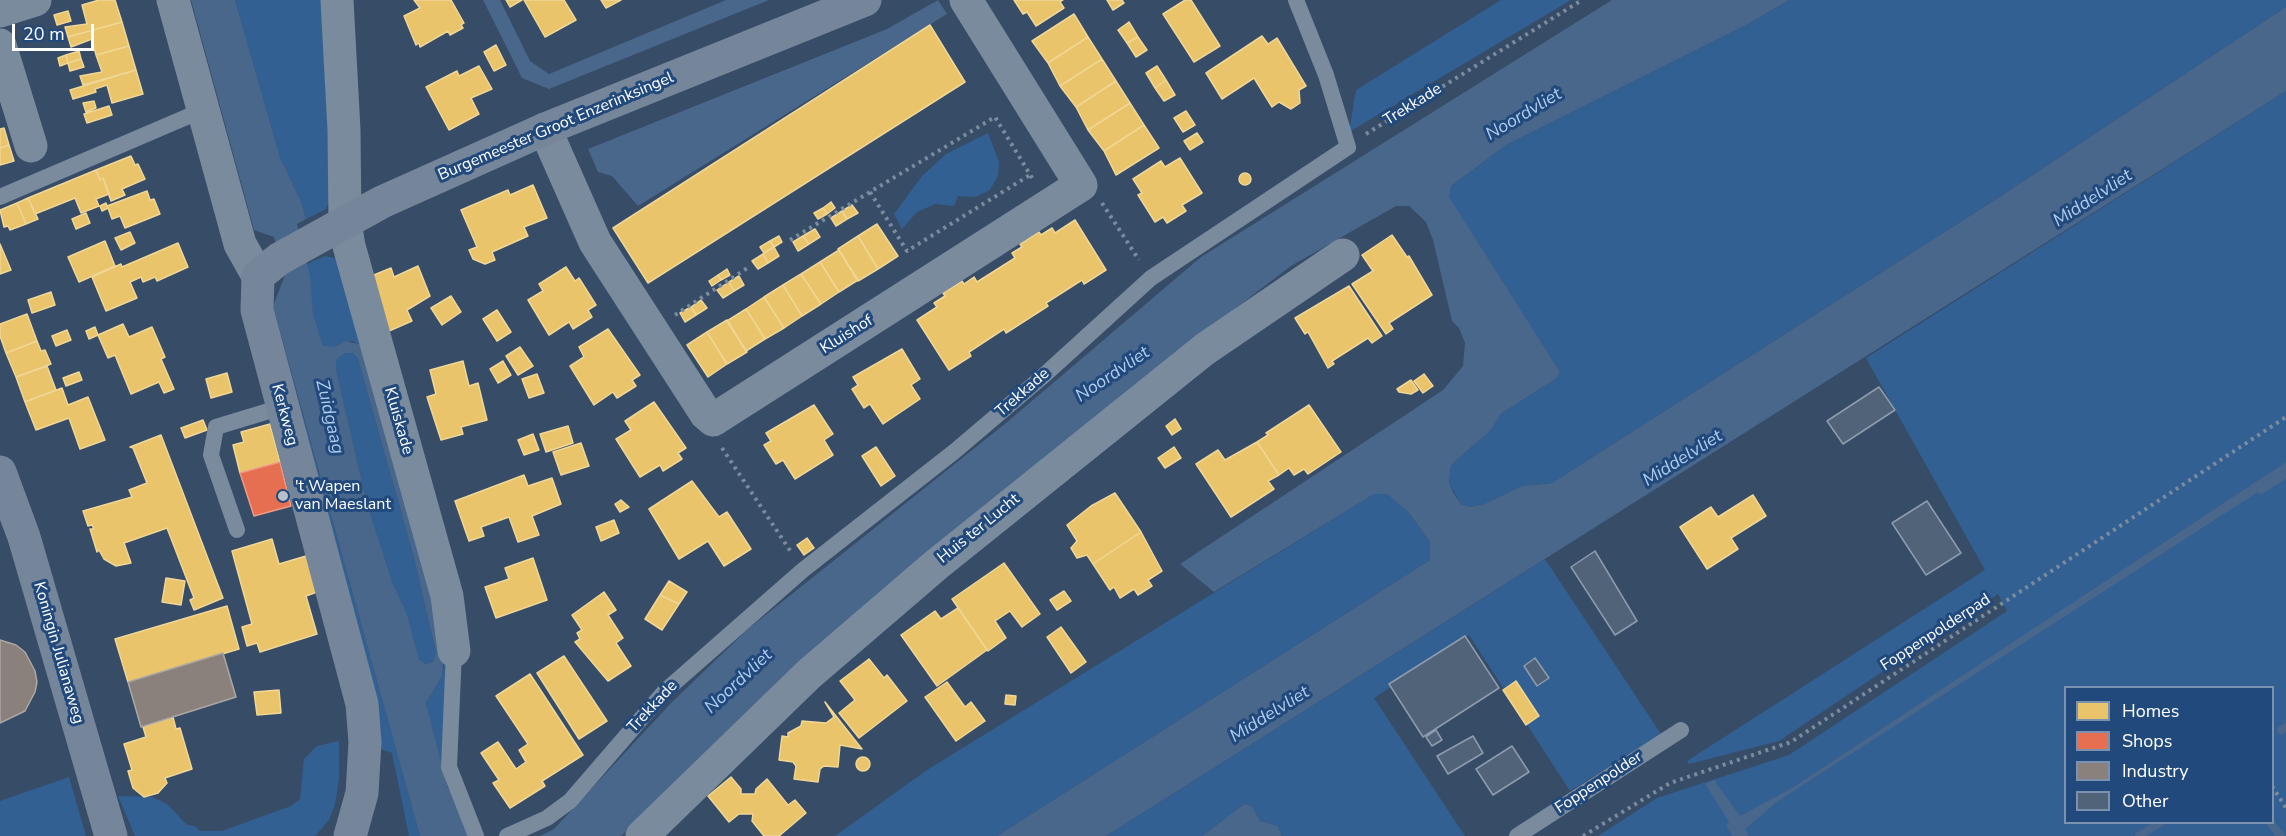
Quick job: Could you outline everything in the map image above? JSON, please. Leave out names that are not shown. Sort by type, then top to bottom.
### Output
[{"type":"street","points":[[0,11],[35,0]]},
{"type":"street","points":[[173,0],[240,244],[280,260]]},
{"type":"street","name":"Kluiskade","points":[[337,0],[344,130],[345,223],[349,246],[447,596],[454,651]]},
{"type":"street","name":"Burgemeester Groot Enzerinksingel","points":[[280,260],[382,202],[545,129],[865,0]]},
{"type":"street","points":[[966,0],[1081,185]]},
{"type":"street","points":[[0,45],[31,146]]},
{"type":"street","points":[[545,129],[595,242],[706,414],[713,420]]},
{"type":"street","name":"Kluishof","points":[[713,420],[1081,185]]},
{"type":"street","name":"Huis ter Lucht","points":[[642,836],[809,674],[936,565],[1205,349],[1343,255]]},
{"type":"street","name":"Kerkweg","points":[[280,260],[257,310],[362,704],[365,742],[362,793],[350,836]]},
{"type":"street","name":"Koningin Julianaweg","points":[[0,472],[24,537],[111,836]]},
{"type":"lane","points":[[1296,0],[1326,75],[1348,147]]},
{"type":"lane","points":[[0,197],[203,110]]},
{"type":"lane","name":"Trekkade","points":[[507,836],[547,818],[570,801],[665,691],[803,570],[956,451],[1041,378],[1151,278],[1348,147]]},
{"type":"lane","points":[[237,530],[211,455],[216,427],[282,407]]},
{"type":"lane","name":"Kluiskade","points":[[454,651],[449,766],[476,836]]},
{"type":"lane","name":"Foppenpolder","points":[[1517,836],[1681,730]]},
{"type":"path","name":"Trekkade","points":[[1348,147],[1582,0]]},
{"type":"path","points":[[790,240],[994,117],[1049,206]]},
{"type":"path","points":[[870,192],[907,251],[1030,175]]},
{"type":"path","points":[[1081,185],[1089,183],[1151,278]]},
{"type":"path","points":[[652,330],[749,267]]},
{"type":"path","name":"Foppenpolderpad","points":[[1583,836],[1670,783],[1791,742],[2286,417]]},
{"type":"path","points":[[713,420],[712,432],[803,570]]},
{"type":"path","points":[[2274,789],[2286,808]]},
{"type":"shaded area","points":[[235,0],[331,0],[336,184],[326,209],[306,219],[302,204],[280,157]]},
{"type":"shaded area","points":[[1501,0],[1571,0],[1349,132],[1356,90]]},
{"type":"shaded area","points":[[1789,0],[2286,0],[2286,7],[2001,196],[1552,483],[1522,486],[1484,504],[1470,507],[1461,504],[1449,483],[1451,465],[1490,431],[1502,413],[1557,378],[1560,372],[1448,197],[1451,186],[1506,145],[1748,24]]},
{"type":"shaded area","points":[[2286,91],[2286,836],[1598,836],[1657,798],[1789,755],[2007,611],[1998,594],[1779,741],[1689,764],[1687,761],[1985,570],[1866,358]]},
{"type":"shaded area","points":[[988,133],[999,162],[998,176],[990,190],[975,197],[958,196],[954,206],[935,204],[917,212],[902,229],[894,214],[922,176],[946,154]]},
{"type":"shaded area","points":[[325,256],[347,261],[351,271],[426,545],[446,635],[450,668],[444,719],[445,755],[451,782],[447,785],[426,703],[442,676],[444,664],[445,649],[440,618],[369,353],[353,341],[346,341],[334,347],[323,347],[313,314],[307,264]]},
{"type":"shaded area","points":[[279,329],[420,836],[409,836],[392,753],[380,749],[276,330]]},
{"type":"shaded area","points":[[345,353],[353,353],[358,359],[413,554],[436,652],[433,662],[425,664],[419,659],[407,614],[393,584],[367,504],[336,369],[336,360]]},
{"type":"shaded area","points":[[1374,494],[1387,494],[1409,513],[1430,542],[1430,560],[997,836],[835,836],[927,770]]},
{"type":"shaded area","points":[[1545,559],[1661,734],[1570,791],[1469,635],[1374,698],[1465,836],[1282,836],[1278,826],[1260,821],[1252,806],[1244,804],[1202,836],[1106,836]]},
{"type":"shaded area","points":[[339,741],[339,779],[335,805],[329,820],[315,836],[135,836],[118,796],[152,797],[167,804],[187,825],[195,826],[200,831],[222,831],[291,806],[300,799],[304,759],[317,746]]},
{"type":"shaded area","points":[[69,777],[86,836],[0,836],[0,801]]},
{"type":"water","name":"Zuidgaag","points":[[191,0],[235,0],[280,157],[302,204],[306,219],[297,224],[310,276],[313,314],[323,346],[334,347],[346,341],[362,345],[445,649],[442,676],[426,703],[447,785],[471,836],[420,836],[273,306],[285,275],[274,237],[254,230]],"holes":[[[345,353],[353,353],[358,359],[413,554],[436,652],[433,662],[425,664],[419,659],[407,614],[393,584],[367,504],[336,369],[336,360]]]},
{"type":"water","points":[[483,0],[500,0],[530,61],[549,74],[726,0],[769,0],[549,89],[522,78]]},
{"type":"water","points":[[938,0],[947,14],[638,206],[612,176],[598,172],[588,149],[887,29]]},
{"type":"water","points":[[1612,0],[1789,0],[1748,24],[1506,145],[1451,186],[1449,197],[1560,372],[1557,378],[1502,413],[1490,431],[1451,465],[1449,483],[1453,492],[1461,504],[1470,507],[1484,504],[1522,486],[1552,483],[2001,196],[2286,7],[2286,91],[1106,836],[997,836],[1430,560],[1430,542],[1409,513],[1387,494],[1374,494],[1214,592],[1180,564],[1443,390],[1463,366],[1465,343],[1459,328],[1452,321],[1433,240],[1426,222],[1409,206],[1396,206],[1291,266],[1186,346],[621,836],[540,836],[554,829],[672,702],[748,629],[1006,423],[1201,257]]},
{"type":"water","points":[[2286,462],[2286,474],[1778,801],[1745,829],[1749,836],[1738,836],[1705,784],[1714,780],[1740,816],[1792,788]]},
{"type":"water","points":[[1244,804],[1252,806],[1260,821],[1278,826],[1282,836],[1202,836]]},
{"type":"building: Homes","points":[[99,0],[115,0],[122,22],[68,37],[65,27],[87,24],[82,5]]},
{"type":"building: Homes","points":[[414,0],[451,0],[464,23],[461,25],[463,28],[450,35],[448,31],[420,47],[419,43],[416,45],[404,16],[420,8]]},
{"type":"building: Homes","points":[[506,0],[522,0],[510,7]]},
{"type":"building: Homes","points":[[524,0],[564,0],[576,20],[545,37]]},
{"type":"building: Homes","points":[[601,0],[621,0],[606,8]]},
{"type":"building: Homes","points":[[1014,0],[1063,0],[1060,2],[1064,8],[1036,26],[1027,12],[1023,14]]},
{"type":"building: Homes","points":[[1107,0],[1122,0],[1124,3],[1113,10]]},
{"type":"building: Homes","points":[[1185,0],[1191,0],[1220,46],[1194,62],[1163,14]]},
{"type":"building: Homes","points":[[68,11],[71,21],[57,25],[54,15]]},
{"type":"building: Homes","points":[[1074,14],[1088,37],[1048,63],[1032,41]]},
{"type":"building: Homes","points":[[122,22],[129,46],[96,55],[92,39],[71,47],[68,37]]},
{"type":"building: Homes","points":[[1129,22],[1138,37],[1127,43],[1118,30]]},
{"type":"building: Homes","points":[[930,25],[965,82],[648,283],[613,228]]},
{"type":"building: Homes","points":[[1262,36],[1268,44],[1277,38],[1306,86],[1299,90],[1300,103],[1291,109],[1279,102],[1272,107],[1254,78],[1222,99],[1206,73]]},
{"type":"building: Homes","points":[[1088,37],[1102,59],[1060,86],[1048,63]]},
{"type":"building: Homes","points":[[1138,37],[1147,50],[1136,57],[1127,43]]},
{"type":"building: Homes","points":[[496,45],[506,65],[494,71],[484,52]]},
{"type":"building: Homes","points":[[129,46],[136,70],[83,85],[80,76],[102,72],[96,55]]},
{"type":"building: Homes","points":[[79,51],[81,59],[68,63],[66,55]]},
{"type":"building: Homes","points":[[66,55],[68,63],[60,66],[58,58]]},
{"type":"building: Homes","points":[[81,59],[84,67],[70,71],[68,63]]},
{"type":"building: Homes","points":[[1102,59],[1116,81],[1076,107],[1060,86]]},
{"type":"building: Homes","points":[[479,66],[492,89],[471,98],[479,114],[449,130],[426,87],[457,71],[459,76]]},
{"type":"building: Homes","points":[[1157,66],[1166,80],[1155,88],[1146,73]]},
{"type":"building: Homes","points":[[136,70],[143,94],[112,103],[107,85],[95,89],[96,92],[73,99],[70,90]]},
{"type":"building: Homes","points":[[1166,80],[1175,95],[1164,101],[1155,88]]},
{"type":"building: Homes","points":[[1116,81],[1130,103],[1088,130],[1076,107]]},
{"type":"building: Homes","points":[[94,101],[96,108],[86,112],[83,103]]},
{"type":"building: Homes","points":[[1130,103],[1144,125],[1104,151],[1088,130]]},
{"type":"building: Homes","points":[[109,106],[112,115],[87,123],[84,114]]},
{"type":"building: Homes","points":[[1186,111],[1195,125],[1183,132],[1174,118]]},
{"type":"building: Homes","points":[[1144,125],[1159,148],[1116,175],[1104,151]]},
{"type":"building: Homes","points":[[4,128],[9,145],[0,148],[0,129]]},
{"type":"building: Homes","points":[[1197,133],[1203,142],[1190,150],[1184,141]]},
{"type":"building: Homes","points":[[9,145],[14,161],[0,165],[0,148]]},
{"type":"building: Homes","points":[[131,156],[135,165],[138,164],[145,179],[122,189],[125,195],[111,201],[103,178],[100,180],[96,170]]},
{"type":"building: Homes","points":[[1180,158],[1202,193],[1182,205],[1186,211],[1167,223],[1163,217],[1155,222],[1138,195],[1142,193],[1133,179],[1161,161],[1165,167]]},
{"type":"building: Homes","points":[[96,170],[100,180],[103,178],[109,194],[96,199],[99,206],[81,213],[75,198],[35,214],[28,198]]},
{"type":"building: Homes","points":[[1247,173],[1251,179],[1247,185],[1243,185],[1239,177]]},
{"type":"building: Homes","points":[[533,185],[547,218],[524,227],[528,236],[492,252],[495,260],[485,264],[473,259],[469,250],[477,247],[461,210],[508,190],[510,195]]},
{"type":"building: Homes","points":[[147,191],[150,200],[154,199],[160,214],[125,228],[120,216],[112,219],[108,208],[102,211],[100,206],[106,203],[107,206]]},
{"type":"building: Homes","points":[[28,198],[38,219],[26,224],[17,203]]},
{"type":"building: Homes","points":[[831,202],[835,208],[827,214],[823,208]]},
{"type":"building: Homes","points":[[17,203],[26,224],[10,230],[8,226],[4,227],[0,210]]},
{"type":"building: Homes","points":[[852,205],[858,213],[847,219],[842,211]]},
{"type":"building: Homes","points":[[823,208],[827,214],[818,219],[814,213]]},
{"type":"building: Homes","points":[[842,211],[847,219],[836,226],[831,218]]},
{"type":"building: Homes","points":[[86,213],[90,223],[76,229],[72,219]]},
{"type":"building: Homes","points":[[1075,220],[1106,270],[1084,284],[1082,280],[1046,303],[1048,306],[1006,333],[1004,329],[969,352],[971,356],[949,370],[917,320],[937,307],[934,303],[945,296],[943,293],[962,281],[964,284],[974,277],[977,282],[1015,258],[1012,253],[1022,247],[1020,244],[1039,232],[1041,235],[1052,228],[1055,233]]},
{"type":"building: Homes","points":[[877,224],[898,256],[878,269],[858,236]]},
{"type":"building: Homes","points":[[815,229],[820,237],[809,244],[803,236]]},
{"type":"building: Homes","points":[[130,232],[135,243],[121,250],[115,238]]},
{"type":"building: Homes","points":[[1392,235],[1407,257],[1409,256],[1432,295],[1389,323],[1393,329],[1386,334],[1352,284],[1373,271],[1362,255]]},
{"type":"building: Homes","points":[[779,236],[782,242],[774,247],[770,241]]},
{"type":"building: Homes","points":[[803,236],[809,244],[798,251],[793,242]]},
{"type":"building: Homes","points":[[858,236],[878,269],[858,281],[838,249]]},
{"type":"building: Homes","points":[[105,241],[115,266],[79,282],[68,257]]},
{"type":"building: Homes","points":[[770,241],[774,247],[764,253],[760,247]]},
{"type":"building: Homes","points":[[178,243],[188,267],[157,281],[155,277],[143,282],[141,277],[130,282],[137,298],[106,311],[92,277]]},
{"type":"building: Homes","points":[[0,244],[11,270],[0,274]]},
{"type":"building: Homes","points":[[774,247],[779,256],[768,263],[763,254]]},
{"type":"building: Homes","points":[[839,250],[858,280],[839,292],[820,262]]},
{"type":"building: Homes","points":[[763,254],[768,263],[758,269],[752,261]]},
{"type":"building: Homes","points":[[820,262],[839,292],[821,304],[801,274]]},
{"type":"building: Homes","points":[[418,266],[430,296],[407,310],[412,321],[389,331],[364,279],[391,268],[394,277]]},
{"type":"building: Homes","points":[[566,267],[575,281],[579,278],[596,305],[588,310],[592,317],[573,329],[569,322],[549,335],[528,300],[543,291],[539,284]]},
{"type":"building: Homes","points":[[727,269],[730,275],[721,280],[718,275]]},
{"type":"building: Homes","points":[[801,274],[821,304],[802,316],[783,285]]},
{"type":"building: Homes","points":[[718,275],[721,280],[712,286],[709,281]]},
{"type":"building: Homes","points":[[739,276],[744,285],[734,291],[729,282]]},
{"type":"building: Homes","points":[[729,282],[734,291],[723,298],[717,290]]},
{"type":"building: Homes","points":[[783,285],[802,316],[784,328],[764,297]]},
{"type":"building: Homes","points":[[1349,286],[1382,336],[1372,343],[1368,338],[1332,361],[1334,364],[1328,368],[1308,332],[1305,334],[1295,318]]},
{"type":"building: Homes","points":[[51,292],[55,305],[32,313],[28,300]]},
{"type":"building: Homes","points":[[451,296],[461,312],[442,325],[431,308]]},
{"type":"building: Homes","points":[[764,297],[784,328],[765,339],[746,309]]},
{"type":"building: Homes","points":[[701,300],[707,308],[696,315],[691,307]]},
{"type":"building: Homes","points":[[691,307],[696,315],[685,322],[680,313]]},
{"type":"building: Homes","points":[[746,309],[765,339],[746,351],[727,321]]},
{"type":"building: Homes","points":[[497,310],[511,332],[497,341],[483,319]]},
{"type":"building: Homes","points":[[27,314],[37,341],[6,353],[0,336],[0,324]]},
{"type":"building: Homes","points":[[727,320],[747,352],[727,364],[707,332]]},
{"type":"building: Homes","points":[[123,324],[129,337],[152,327],[165,357],[161,359],[174,389],[164,393],[159,382],[131,394],[115,355],[108,358],[98,335]]},
{"type":"building: Homes","points":[[95,327],[98,335],[89,339],[86,331]]},
{"type":"building: Homes","points":[[608,329],[640,375],[632,380],[636,386],[617,398],[613,392],[594,405],[570,366],[584,357],[579,347]]},
{"type":"building: Homes","points":[[67,330],[71,340],[56,346],[52,336]]},
{"type":"building: Homes","points":[[707,332],[727,364],[708,377],[687,345]]},
{"type":"building: Homes","points":[[37,341],[41,351],[45,350],[51,364],[16,377],[6,353]]},
{"type":"building: Homes","points":[[520,347],[533,366],[518,375],[506,356]]},
{"type":"building: Homes","points":[[902,349],[920,379],[911,385],[920,399],[883,424],[870,404],[864,408],[852,389],[858,385],[853,377]]},
{"type":"building: Homes","points":[[463,361],[469,386],[478,383],[487,420],[461,427],[463,434],[441,440],[427,397],[436,394],[430,370]]},
{"type":"building: Homes","points":[[503,361],[511,375],[498,383],[490,369]]},
{"type":"building: Homes","points":[[47,366],[56,390],[25,402],[16,377]]},
{"type":"building: Homes","points":[[79,372],[82,380],[66,386],[63,378]]},
{"type":"building: Homes","points":[[227,373],[232,392],[211,398],[206,379]]},
{"type":"building: Homes","points":[[537,374],[544,393],[529,398],[522,379]]},
{"type":"building: Homes","points":[[1424,374],[1433,386],[1423,393],[1414,381]]},
{"type":"building: Homes","points":[[1411,380],[1418,390],[1411,394],[1399,392],[1397,389]]},
{"type":"building: Homes","points":[[62,388],[68,405],[88,397],[105,440],[80,449],[69,418],[36,430],[25,402]]},
{"type":"building: Homes","points":[[654,402],[686,448],[678,453],[682,459],[663,471],[660,465],[640,477],[616,439],[631,430],[625,421]]},
{"type":"building: Homes","points":[[814,405],[833,434],[824,440],[833,455],[795,479],[783,460],[776,464],[764,445],[771,441],[766,433]]},
{"type":"building: Homes","points":[[1309,405],[1341,452],[1308,474],[1304,469],[1294,475],[1289,468],[1279,475],[1257,442],[1268,435],[1266,433]]},
{"type":"building: Homes","points":[[1175,419],[1181,429],[1172,435],[1166,426]]},
{"type":"building: Homes","points":[[203,420],[207,430],[185,438],[181,428]]},
{"type":"building: Homes","points":[[270,424],[280,462],[240,473],[233,445],[244,442],[241,432]]},
{"type":"building: Homes","points":[[568,426],[573,443],[546,452],[540,434]]},
{"type":"building: Homes","points":[[533,434],[539,450],[524,455],[518,440]]},
{"type":"building: Homes","points":[[161,435],[223,598],[194,610],[190,600],[194,598],[167,528],[124,543],[131,563],[116,566],[104,559],[99,550],[97,552],[90,529],[94,529],[92,525],[88,526],[83,511],[132,497],[129,490],[147,483],[133,448],[130,447]]},
{"type":"building: Homes","points":[[1257,442],[1279,475],[1268,481],[1274,489],[1231,517],[1196,464],[1218,450],[1225,460]]},
{"type":"building: Homes","points":[[581,443],[589,466],[561,475],[553,452]]},
{"type":"building: Homes","points":[[876,447],[895,476],[881,486],[862,456]]},
{"type":"building: Homes","points":[[1174,447],[1181,458],[1165,468],[1158,458]]},
{"type":"building: Homes","points":[[524,475],[528,486],[552,478],[561,504],[532,516],[539,535],[518,542],[509,517],[481,527],[484,536],[469,541],[455,501]]},
{"type":"building: Homes","points":[[692,481],[719,517],[727,512],[751,549],[724,566],[708,541],[679,559],[649,509]]},
{"type":"building: Homes","points":[[1115,493],[1141,532],[1093,564],[1087,555],[1077,558],[1071,548],[1077,541],[1067,525],[1091,506]]},
{"type":"building: Homes","points":[[1753,495],[1766,516],[1731,538],[1738,549],[1707,569],[1680,527],[1711,507],[1718,517]]},
{"type":"building: Homes","points":[[621,500],[629,507],[620,512],[615,504]]},
{"type":"building: Homes","points":[[614,520],[619,533],[601,541],[596,527]]},
{"type":"building: Homes","points":[[1141,532],[1162,571],[1148,580],[1152,586],[1138,595],[1134,589],[1120,598],[1114,587],[1110,590],[1093,564]]},
{"type":"building: Homes","points":[[807,538],[814,548],[804,555],[797,545]]},
{"type":"building: Homes","points":[[272,539],[279,564],[306,556],[317,592],[306,596],[317,634],[260,652],[257,643],[247,646],[242,627],[252,624],[232,551]]},
{"type":"building: Homes","points":[[533,558],[547,600],[496,618],[485,587],[509,579],[505,568]]},
{"type":"building: Homes","points":[[1004,563],[1040,614],[1022,627],[1010,611],[995,621],[1006,638],[988,651],[952,599]]},
{"type":"building: Homes","points":[[166,578],[185,581],[181,605],[162,602]]},
{"type":"building: Homes","points":[[669,581],[687,592],[679,604],[660,595]]},
{"type":"building: Homes","points":[[1064,591],[1071,601],[1057,610],[1050,600]]},
{"type":"building: Homes","points":[[604,592],[616,610],[608,615],[623,638],[616,643],[631,666],[608,681],[575,642],[580,639],[577,633],[582,630],[572,615]]},
{"type":"building: Homes","points":[[660,595],[679,604],[662,630],[645,619]]},
{"type":"building: Homes","points":[[227,606],[239,649],[128,682],[115,639]]},
{"type":"building: Homes","points":[[958,608],[987,650],[937,686],[901,635],[935,611],[941,619]]},
{"type":"building: Homes","points":[[1061,627],[1086,662],[1071,673],[1047,637]]},
{"type":"building: Homes","points":[[564,656],[607,721],[579,739],[537,673]]},
{"type":"building: Homes","points":[[869,659],[884,678],[887,675],[907,701],[859,738],[839,713],[855,700],[840,681]]},
{"type":"building: Homes","points":[[530,674],[583,755],[542,781],[545,786],[510,808],[493,783],[499,780],[481,753],[498,742],[516,769],[526,762],[519,750],[528,744],[496,696]]},
{"type":"building: Homes","points":[[1516,681],[1539,716],[1526,725],[1503,690]]},
{"type":"building: Homes","points":[[947,682],[965,707],[971,702],[985,721],[956,741],[925,697]]},
{"type":"building: Homes","points":[[279,690],[281,713],[257,715],[254,692]]},
{"type":"building: Homes","points":[[1006,695],[1016,696],[1015,705],[1005,704]]},
{"type":"building: Homes","points":[[825,702],[862,749],[840,745],[838,767],[824,766],[820,769],[818,782],[794,779],[796,766],[793,762],[779,760],[782,736],[788,737],[788,733],[801,726],[802,721],[826,723],[834,717]]},
{"type":"building: Homes","points":[[173,717],[176,729],[180,728],[192,769],[165,778],[167,783],[158,793],[144,797],[133,788],[128,771],[132,770],[124,744],[146,737],[143,727]]},
{"type":"building: Homes","points":[[863,757],[868,759],[870,764],[868,769],[863,771],[858,769],[856,764],[858,759]]},
{"type":"building: Homes","points":[[731,777],[741,789],[741,794],[755,794],[756,789],[767,779],[788,805],[795,800],[806,813],[779,836],[764,836],[752,821],[753,814],[739,814],[729,822],[708,796]]},
{"type":"building: Shops","points":[[280,462],[291,506],[254,516],[240,473]]},
{"type":"building: Industry","points":[[0,640],[16,645],[25,652],[35,671],[37,682],[35,692],[25,711],[0,723]]},
{"type":"building: Industry","points":[[223,653],[236,697],[141,727],[128,682]]},
{"type":"building: Other","points":[[1879,387],[1895,410],[1843,444],[1827,421]]},
{"type":"building: Other","points":[[1927,501],[1961,553],[1926,575],[1892,523]]},
{"type":"building: Other","points":[[1595,551],[1637,621],[1615,635],[1571,567]]},
{"type":"building: Other","points":[[1465,636],[1499,688],[1423,737],[1389,684]]},
{"type":"building: Other","points":[[1535,658],[1549,678],[1537,686],[1524,666]]},
{"type":"building: Other","points":[[1436,730],[1442,740],[1432,746],[1426,737]]},
{"type":"building: Other","points":[[1473,736],[1483,753],[1448,774],[1437,756]]},
{"type":"building: Other","points":[[1512,746],[1529,772],[1493,795],[1476,769]]},
{"type":"waterway","points":[[2261,490],[2286,474]]},
{"type":"waterway","points":[[2281,730],[2286,727]]},
{"type":"waterway","points":[[1737,836],[1731,826],[1739,821]]},
{"type":"waterway","points":[[2139,836],[2158,824]]},
{"type":"waterway","points":[[2272,824],[2281,836]]},
{"type":"place","name":"'t Wapen van Maeslant","points":[[283,496]]},
{"type":"water label","name":"Noordvliet","points":[[1524,115]]},
{"type":"water label","name":"Middelvliet","points":[[2093,199]]},
{"type":"water label","name":"Noordvliet","points":[[1113,375]]},
{"type":"water label","name":"Middelvliet","points":[[1683,459]]},
{"type":"water label","name":"Noordvliet","points":[[739,682]]},
{"type":"water label","name":"Middelvliet","points":[[1270,715]]}]
